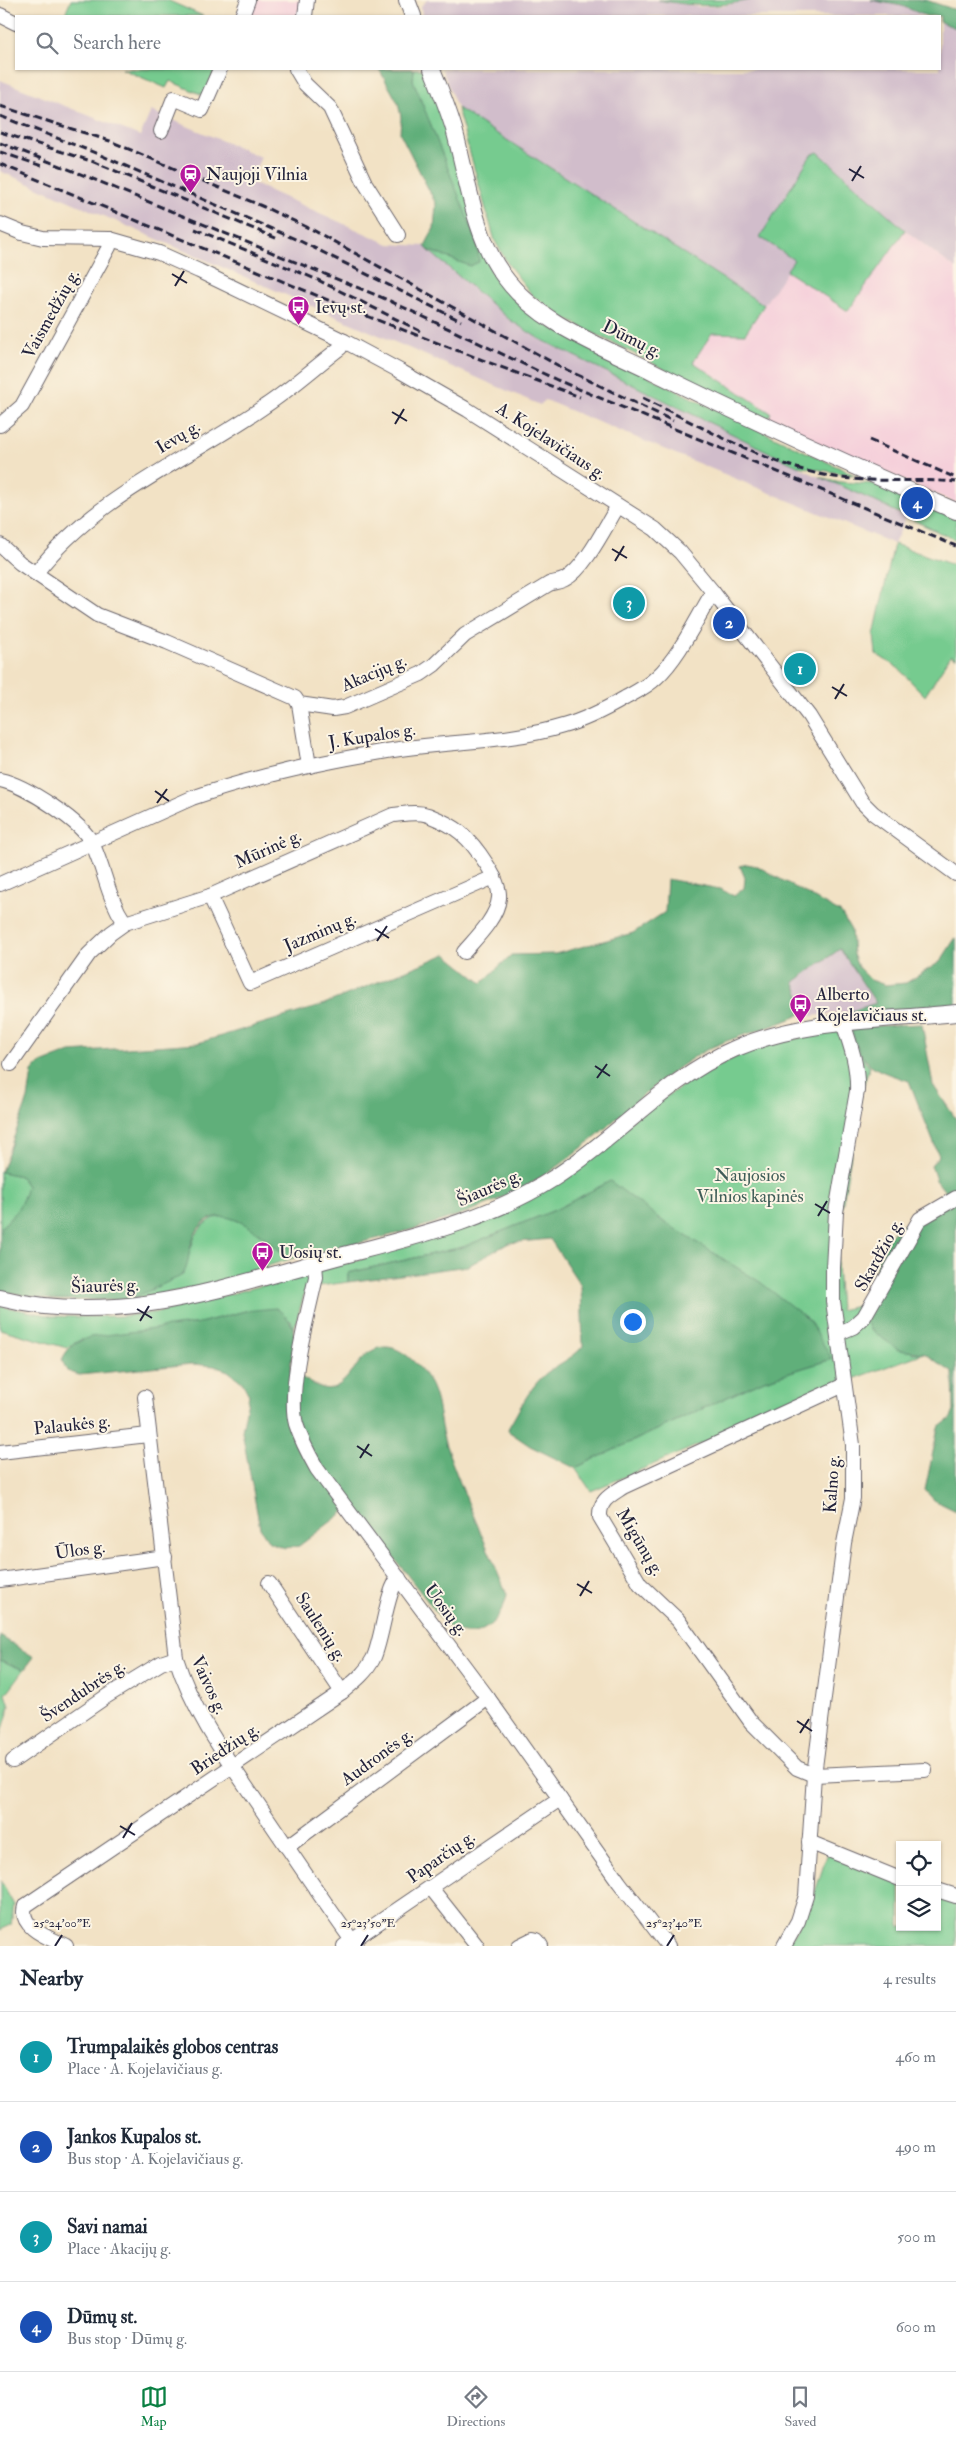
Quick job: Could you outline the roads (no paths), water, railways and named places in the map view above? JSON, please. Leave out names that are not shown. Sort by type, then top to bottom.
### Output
[{"type":"main road","points":[[408,0],[413,15]]},
{"type":"main road","name":"Dūmų g.","points":[[432,70],[454,127],[483,236],[502,275],[541,314],[760,425],[956,511]]},
{"type":"main road","name":"Šiaurės g.","points":[[0,1298],[57,1308],[94,1309],[135,1306],[197,1296],[440,1229],[488,1214],[554,1178],[592,1152],[689,1074],[710,1061],[754,1041],[786,1031],[843,1022],[956,1013]]},
{"type":"street","points":[[242,15],[248,0]]},
{"type":"street","points":[[305,15],[307,0]]},
{"type":"street","points":[[0,15],[15,22]]},
{"type":"street","points":[[161,130],[174,98],[202,110],[220,70]]},
{"type":"street","points":[[297,70],[305,84],[330,108],[365,183],[398,235]]},
{"type":"street","name":"A. Kojelavičiaus g.","points":[[0,224],[22,233],[43,238],[110,239],[159,253],[344,341],[468,410],[666,538],[713,592],[809,716],[862,802],[956,874]]},
{"type":"street","name":"Vaismedžių g.","points":[[0,425],[22,406],[109,247],[110,239]]},
{"type":"street","name":"Ievų g.","points":[[36,572],[65,541],[86,523],[145,479],[265,406],[340,348],[344,341]]},
{"type":"street","name":"Akacijų g.","points":[[0,545],[97,615],[167,642],[286,694],[295,698],[299,704],[333,709],[345,707],[421,674],[434,665],[465,635],[549,584],[564,579],[573,573],[618,506]]},
{"type":"street","name":"J. Kupalos g.","points":[[0,884],[192,798],[217,789],[308,766],[388,751],[505,737],[562,727],[582,720],[617,702],[656,678],[676,651],[713,592]]},
{"type":"street","points":[[299,704],[308,766]]},
{"type":"street","points":[[0,780],[10,782],[38,796],[63,814],[92,844],[113,904],[126,923]]},
{"type":"street","name":"Mūrinė g.","points":[[11,1064],[89,954],[111,933],[126,923],[210,896],[384,818],[413,813],[426,814],[461,833],[481,856],[494,877],[498,886],[498,904],[486,924],[464,952]]},
{"type":"street","name":"Jazminų g.","points":[[210,896],[250,983],[494,877]]},
{"type":"street","name":"Kalno g.","points":[[784,1946],[804,1906],[814,1775],[844,1543],[853,1498],[853,1445],[833,1301],[834,1241],[858,1076],[856,1059],[843,1022]]},
{"type":"street","name":"Skardžio g.","points":[[838,1333],[853,1327],[864,1317],[920,1219],[956,1198]]},
{"type":"street","name":"Uosių g.","points":[[315,1263],[316,1277],[294,1385],[293,1404],[296,1424],[305,1447],[317,1469],[488,1698],[668,1946]]},
{"type":"street","name":"Migūnų g.","points":[[814,1775],[798,1768],[751,1722],[678,1620],[640,1584],[603,1524],[599,1510],[603,1500],[623,1487],[844,1385]]},
{"type":"street","name":"Vaivos g.","points":[[145,1397],[148,1435],[165,1557],[176,1658],[188,1694],[233,1766],[351,1944]]},
{"type":"street","name":"Palaukės g.","points":[[0,1452],[148,1435]]},
{"type":"street","name":"Ūlos g.","points":[[0,1580],[165,1557]]},
{"type":"street","name":"Briedžių g.","points":[[66,1946],[35,1929],[27,1922],[23,1913],[25,1906],[342,1692],[361,1676],[374,1658],[392,1589],[399,1578]]},
{"type":"street","name":"Saulenių g.","points":[[269,1583],[342,1692]]},
{"type":"street","name":"Švendubrės g.","points":[[13,1761],[107,1696],[161,1662],[176,1658]]},
{"type":"street","name":"Audronės g.","points":[[287,1847],[488,1698]]},
{"type":"street","points":[[814,1775],[925,1770]]},
{"type":"street","name":"Paparčių g.","points":[[351,1944],[560,1799]]},
{"type":"street","points":[[809,1842],[896,1877]]},
{"type":"street","points":[[431,1888],[477,1946]]},
{"type":"street","points":[[941,1891],[956,1896]]},
{"type":"street","points":[[519,1946],[527,1940],[533,1939],[537,1940],[541,1946]]},
{"type":"railway","points":[[0,106],[110,141],[264,207],[313,230],[559,366],[673,421]]},
{"type":"railway","points":[[0,116],[98,154],[300,241],[461,321]]},
{"type":"railway","points":[[0,132],[94,162],[278,239]]},
{"type":"railway","points":[[0,143],[66,168],[388,300],[557,380],[956,546]]},
{"type":"railway","points":[[0,152],[42,166]]},
{"type":"railway","points":[[0,164],[364,315],[580,397]]},
{"type":"railway","points":[[195,229],[318,280],[420,331]]},
{"type":"railway","points":[[643,398],[756,453],[802,470],[840,478],[956,482]]},
{"type":"railway","points":[[869,440],[956,478]]},
{"type":"place","name":"Naujoji Vilnia","points":[[190,193]]},
{"type":"place","name":"Ievų st.","points":[[299,326]]},
{"type":"place","name":"Dūmų st.","points":[[917,503]]},
{"type":"place","name":"Savi namai","points":[[629,603]]},
{"type":"place","name":"Jankos Kupalos st.","points":[[729,623]]},
{"type":"place","name":"Trumpalaikės globos centras","points":[[800,669]]},
{"type":"place","name":"Alberto Kojelavičiaus st.","points":[[800,1023]]},
{"type":"place","name":"Uosių st.","points":[[263,1271]]},
{"type":"park label","name":"Naujosios Vilnios kapinės","points":[[750,1185]]}]
